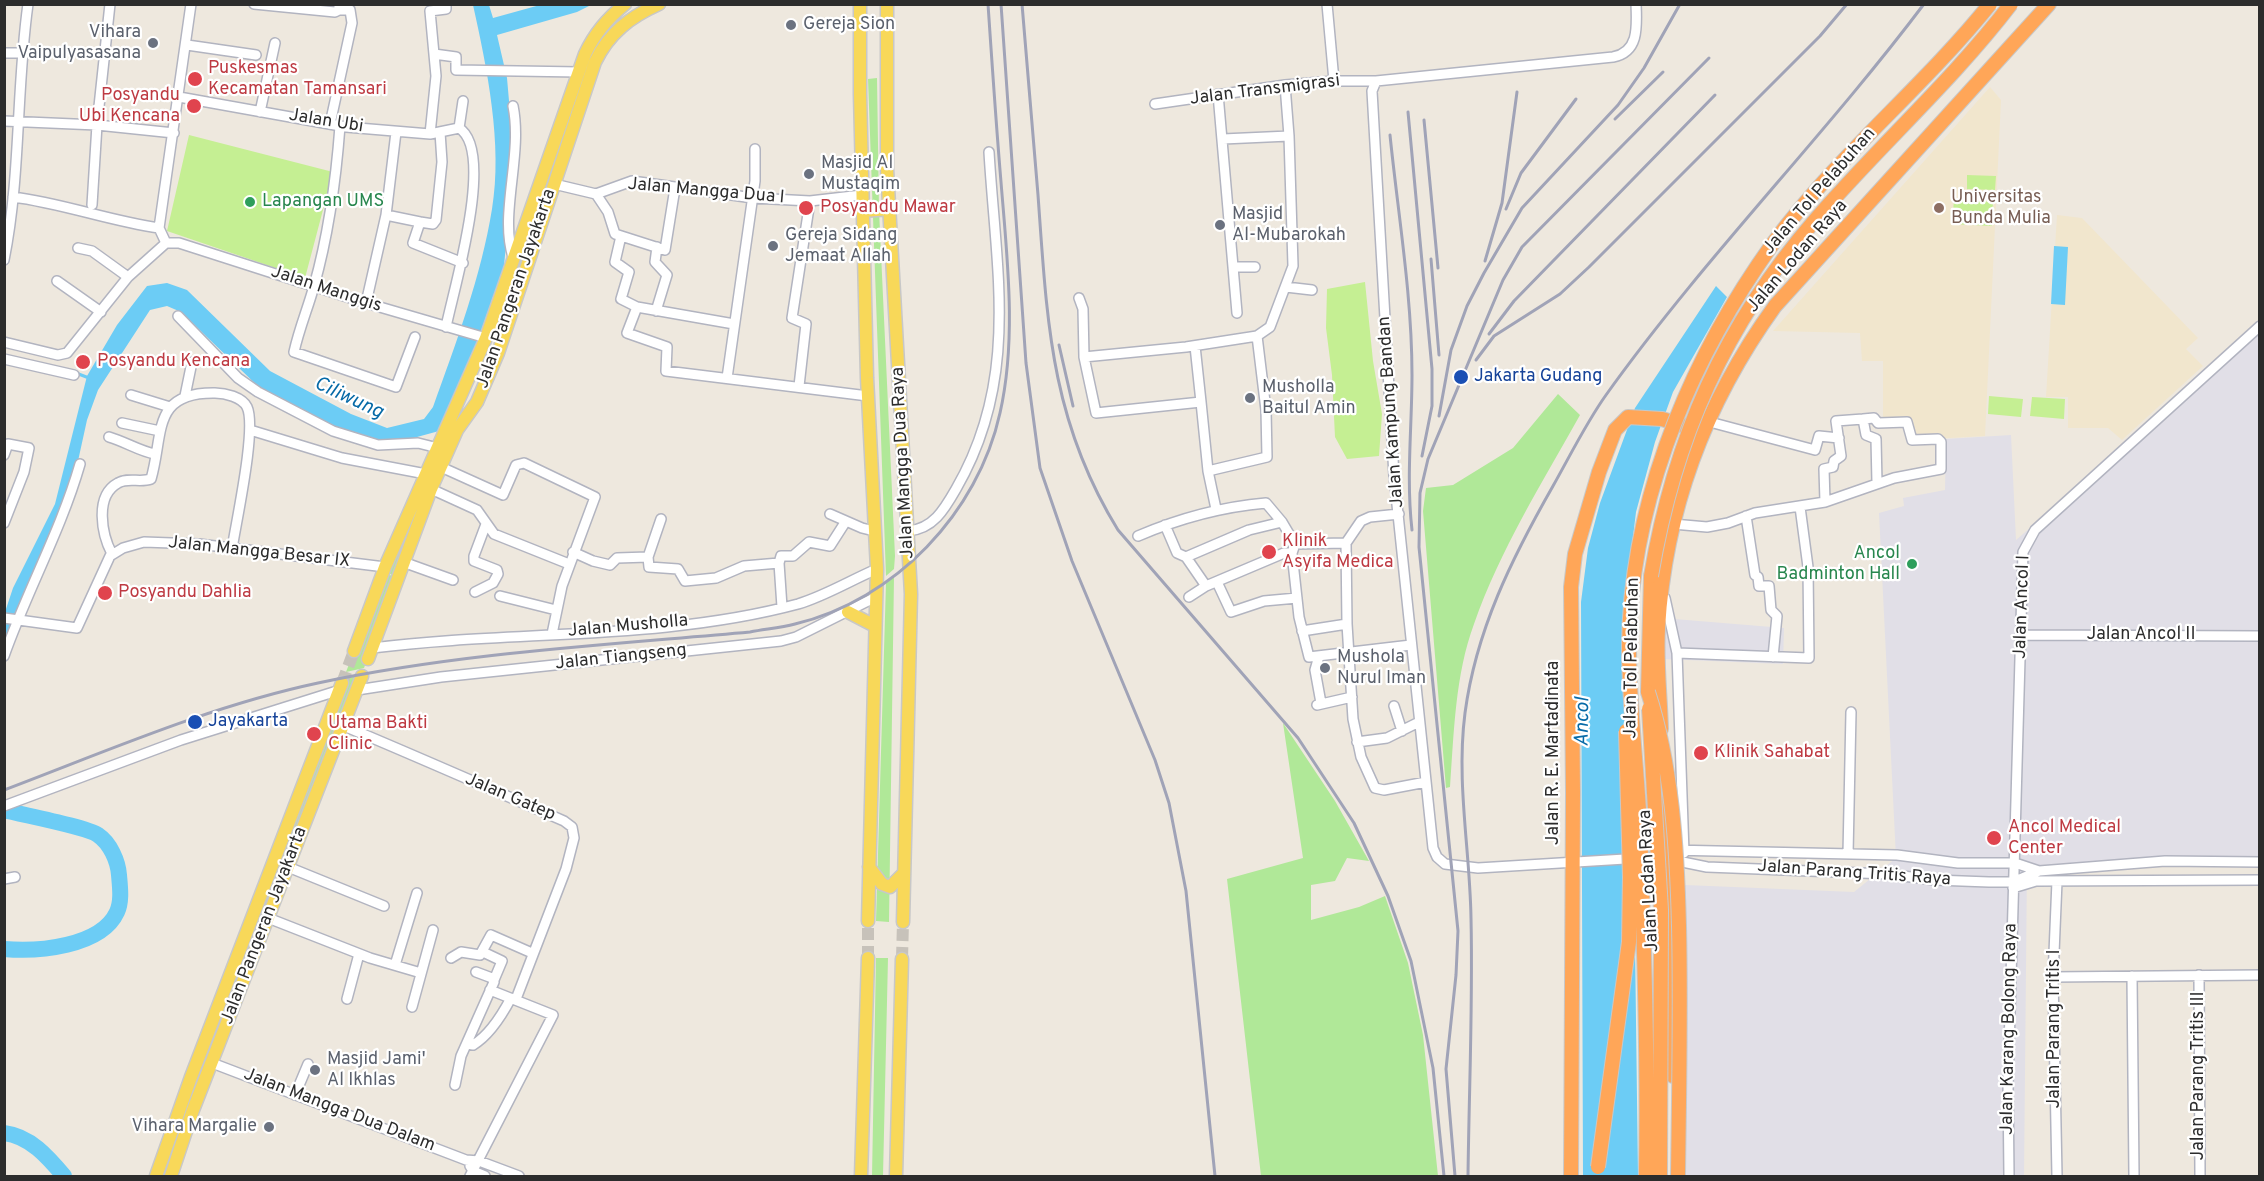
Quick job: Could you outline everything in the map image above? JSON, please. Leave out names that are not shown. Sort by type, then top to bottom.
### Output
[{"type":"highway","name":"Jalan Tol Pelabuhan","points":[[1646,1176],[1646,987],[1639,818],[1629,680],[1629,642],[1639,553],[1655,480],[1684,400],[1712,340],[1760,262],[1796,216],[1990,4]]},
{"type":"highway","name":"Jalan Tol Pelabuhan","points":[[1660,1176],[1661,910],[1648,692],[1648,604],[1662,517],[1687,431],[1725,348],[1767,282],[1810,227],[2012,4]]},
{"type":"highway","name":"Jalan Lodan Raya","points":[[1676,1176],[1658,648],[1662,584],[1673,524],[1700,427],[1754,336],[1775,306],[2049,4]]},
{"type":"highway","name":"Jalan R. E. Martadinata","points":[[1571,1176],[1576,863],[1571,587],[1575,554],[1599,472],[1615,430],[1628,417],[1662,419],[1700,427]]},
{"type":"highway","points":[[1598,1176],[1600,1138],[1629,942],[1630,877],[1625,751],[1629,680]]},
{"type":"highway","points":[[1648,692],[1657,720],[1664,758],[1673,823],[1678,888],[1681,1009],[1676,1176]]},
{"type":"main road","name":"Jalan Pangeran Jayakarta","points":[[354,651],[385,567],[484,338],[593,37],[608,18],[625,4]]},
{"type":"main road","name":"Jalan Pangeran Jayakarta","points":[[370,653],[431,489],[457,430],[477,402],[498,352],[603,46],[634,16],[659,4]]},
{"type":"main road","name":"Jalan Mangga Dua Raya","points":[[860,4],[862,211],[877,569],[868,921]]},
{"type":"main road","name":"Jalan Mangga Dua Raya","points":[[887,4],[890,209],[908,531],[911,629],[903,922]]},
{"type":"main road","points":[[862,211],[890,209]]},
{"type":"main road","points":[[525,221],[531,228],[540,226]]},
{"type":"main road","points":[[520,238],[529,238],[535,243]]},
{"type":"main road","points":[[848,612],[875,626]]},
{"type":"main road","name":"Jalan Pangeran Jayakarta","points":[[171,1176],[242,984],[362,676]]},
{"type":"main road","name":"Jalan Pangeran Jayakarta","points":[[156,1176],[341,686]]},
{"type":"main road","points":[[869,867],[882,884],[890,887],[904,873]]},
{"type":"main road","points":[[241,952],[244,958],[254,956]]},
{"type":"main road","points":[[861,1176],[868,958]]},
{"type":"main road","points":[[896,1176],[902,959]]},
{"type":"main road","points":[[230,979],[238,979],[242,984]]},
{"type":"street","points":[[4,260],[13,197],[21,53],[28,4]]},
{"type":"street","points":[[92,205],[97,125],[110,4]]},
{"type":"street","points":[[4,342],[63,355],[68,353],[128,277],[166,243],[159,228],[187,45],[191,4]]},
{"type":"street","points":[[254,4],[335,12],[339,7],[350,10],[352,23],[335,125],[335,184],[315,285],[294,351],[296,354],[396,387],[415,336]]},
{"type":"street","points":[[430,134],[436,76],[430,11],[446,9],[446,4]]},
{"type":"street","points":[[1328,4],[1334,81]]},
{"type":"street","points":[[1376,81],[1622,55],[1635,38],[1636,4]]},
{"type":"street","points":[[260,112],[275,43]]},
{"type":"street","points":[[187,45],[256,55]]},
{"type":"street","points":[[4,53],[21,53]]},
{"type":"street","points":[[434,54],[454,55],[456,70],[579,72]]},
{"type":"street","name":"Jalan Transmigrasi","points":[[1155,104],[1285,85],[1334,81],[1376,81]]},
{"type":"street","name":"Jalan Kampung Bandan","points":[[1376,81],[1372,92],[1383,254],[1387,390],[1433,848],[1437,857],[1445,864],[1478,868],[1665,856]]},
{"type":"street","points":[[1084,357],[1210,344],[1257,336],[1270,327],[1286,287],[1288,266],[1289,136],[1285,85]]},
{"type":"street","points":[[1218,94],[1237,313]]},
{"type":"street","name":"Jalan Ubi","points":[[179,97],[335,125],[396,132],[430,134],[459,128]]},
{"type":"street","points":[[451,329],[472,195],[472,146],[470,137],[459,128],[463,101]]},
{"type":"street","points":[[513,106],[515,169],[508,242],[513,257]]},
{"type":"street","points":[[4,121],[97,125],[174,133]]},
{"type":"street","points":[[366,303],[386,215],[396,132]]},
{"type":"street","points":[[386,215],[433,224],[436,220],[442,169],[440,132]]},
{"type":"street","points":[[1223,139],[1289,136]]},
{"type":"street","points":[[728,378],[753,198],[754,149]]},
{"type":"street","points":[[908,531],[928,527],[952,496],[970,465],[989,413],[999,352],[999,296],[989,152]]},
{"type":"street","name":"Jalan Mangga Dua I","points":[[596,194],[632,181],[753,198],[810,201],[862,195]]},
{"type":"street","points":[[554,184],[596,194],[608,212],[613,232],[665,250],[675,188]]},
{"type":"street","points":[[13,197],[45,201],[123,223],[159,228]]},
{"type":"street","points":[[799,386],[806,324],[792,318],[810,201]]},
{"type":"street","points":[[420,222],[413,243],[463,263]]},
{"type":"street","points":[[621,236],[615,262],[629,272],[621,299],[637,307],[734,324]]},
{"type":"street","name":"Jalan Manggis","points":[[166,243],[179,243],[484,338]]},
{"type":"street","points":[[78,248],[92,251],[128,277]]},
{"type":"street","points":[[656,311],[667,275],[655,262],[657,248]]},
{"type":"street","points":[[1234,267],[1255,267]]},
{"type":"street","points":[[57,281],[100,312]]},
{"type":"street","points":[[1286,287],[1312,290]]},
{"type":"street","points":[[1078,298],[1083,309],[1084,357],[1096,413],[1202,402]]},
{"type":"street","points":[[637,307],[627,334],[667,347],[665,370],[868,396]]},
{"type":"street","points":[[178,316],[238,378],[258,392],[325,427],[358,441],[378,445],[418,443],[438,448]]},
{"type":"street","name":"Jalan Ancol I","points":[[2013,885],[2023,552],[2030,536],[2259,326]]},
{"type":"street","points":[[1208,471],[1267,457],[1266,410],[1257,336]]},
{"type":"street","points":[[1195,346],[1208,471],[1216,509]]},
{"type":"street","points":[[4,359],[74,375]]},
{"type":"street","points":[[185,396],[192,362]]},
{"type":"street","points":[[4,618],[77,628],[112,554],[103,532],[102,516],[107,494],[119,482],[149,480],[160,431],[170,407],[177,398],[202,393],[221,393],[239,399],[247,408],[250,430],[232,549]]},
{"type":"street","points":[[131,395],[170,407]]},
{"type":"street","points":[[1673,524],[1707,527],[1746,516],[1825,502],[1877,483],[1940,469],[1941,442],[1938,439],[1912,440],[1907,422],[1878,423],[1874,418],[1836,422],[1840,458],[1834,461],[1833,467],[1824,469],[1825,502]]},
{"type":"street","points":[[1863,419],[1866,435],[1876,440],[1877,483]]},
{"type":"street","points":[[122,423],[160,431]]},
{"type":"street","points":[[1700,427],[1815,450],[1819,436],[1839,438]]},
{"type":"street","points":[[250,430],[342,458],[426,474]]},
{"type":"street","points":[[109,437],[137,446],[141,451],[155,454]]},
{"type":"street","points":[[4,455],[8,444],[29,448],[24,472],[8,506],[4,523]]},
{"type":"street","points":[[441,467],[503,495],[516,465],[524,463],[595,496],[569,564],[552,634]]},
{"type":"street","points":[[4,656],[17,620],[68,506],[80,464]]},
{"type":"street","points":[[431,489],[460,500],[477,510],[494,534],[569,564]]},
{"type":"street","points":[[1138,536],[1216,509],[1266,503],[1282,522],[1294,549],[1297,598],[1302,631],[1310,657],[1411,645]]},
{"type":"street","points":[[1677,653],[1807,659],[1810,656],[1808,567],[1800,507]]},
{"type":"street","points":[[830,514],[874,531]]},
{"type":"street","points":[[1399,514],[1361,520],[1346,543],[1348,652],[1352,697],[1357,742],[1366,770],[1375,788],[1384,790],[1426,782]]},
{"type":"street","points":[[1746,516],[1755,575],[1758,577],[1759,586],[1769,586],[1771,610],[1777,616],[1773,657]]},
{"type":"street","points":[[661,519],[648,557],[649,567],[678,568],[682,579],[690,581],[716,578],[744,566],[779,563]]},
{"type":"street","points":[[782,607],[779,563],[781,556],[793,556],[809,542],[830,546],[846,521]]},
{"type":"street","points":[[1186,557],[1249,531],[1282,522]]},
{"type":"street","points":[[475,591],[493,583],[498,574],[497,570],[474,561],[474,555],[486,525]]},
{"type":"street","points":[[1166,525],[1177,553],[1186,557],[1206,586]]},
{"type":"street","name":"Jalan Mangga Besar IX","points":[[112,554],[144,542],[199,544],[385,567]]},
{"type":"street","points":[[1189,597],[1206,586],[1294,549],[1346,543]]},
{"type":"street","points":[[573,552],[593,561],[610,565],[617,558],[648,557]]},
{"type":"street","points":[[403,562],[453,580]]},
{"type":"street","name":"Jalan Musholla","points":[[370,653],[552,634],[662,626],[740,616],[800,603],[877,569]]},
{"type":"street","points":[[1217,582],[1231,612],[1264,601],[1297,598]]},
{"type":"street","name":"Jalan Lodan Raya","points":[[1662,584],[1677,653],[1684,863]]},
{"type":"street","points":[[500,596],[556,610]]},
{"type":"street","name":"Jalan Tiangseng","points":[[357,690],[441,677],[782,641],[876,597]]},
{"type":"street","points":[[1302,631],[1347,624]]},
{"type":"street","name":"Jalan Ancol II","points":[[2022,635],[2259,636]]},
{"type":"street","points":[[1319,656],[1316,670],[1319,704],[1352,697]]},
{"type":"street","points":[[4,806],[181,740],[341,686]]},
{"type":"street","points":[[1394,706],[1401,731]]},
{"type":"street","points":[[1848,854],[1851,711]]},
{"type":"street","points":[[1357,742],[1387,738],[1419,722]]},
{"type":"street","name":"Jalan Gatep","points":[[344,726],[570,824],[574,838],[566,869],[513,998],[484,1037],[473,1045],[467,1044]]},
{"type":"street","name":"Jalan Parang Tritis Raya","points":[[1665,856],[1684,849],[1897,855],[1958,863],[2015,863],[2039,871],[2165,861],[2259,862]]},
{"type":"street","name":"Jalan Parang Tritis Raya","points":[[1665,856],[1684,863],[1707,867],[1887,874],[1935,880],[2013,885],[2039,871]]},
{"type":"street","points":[[1989,882],[1990,864]]},
{"type":"street","points":[[288,867],[384,906]]},
{"type":"street","points":[[2013,885],[2036,881],[2259,880]]},
{"type":"street","name":"Jalan Parang Tritis I","points":[[2057,881],[2053,977],[2057,1176]]},
{"type":"street","name":"Jalan Karang Bolong Raya","points":[[2009,1176],[2007,1084],[2013,885]]},
{"type":"street","points":[[395,965],[417,892]]},
{"type":"street","points":[[268,918],[359,954],[422,973]]},
{"type":"street","points":[[412,1007],[433,930]]},
{"type":"street","points":[[451,958],[461,952],[475,956],[483,952],[491,935],[532,953]]},
{"type":"street","points":[[455,1084],[461,1056],[502,961],[483,952]]},
{"type":"street","points":[[347,999],[359,954]]},
{"type":"street","points":[[476,972],[494,980]]},
{"type":"street","name":"Jalan Parang Tritis III","points":[[2199,975],[2200,1176]]},
{"type":"street","points":[[2053,977],[2259,975]]},
{"type":"street","points":[[2132,976],[2134,1176]]},
{"type":"street","points":[[472,1174],[553,1015],[490,990]]},
{"type":"street","name":"Jalan Mangga Dua Dalam","points":[[212,1063],[466,1160],[479,1161],[519,1176]]},
{"type":"street","points":[[296,1095],[308,1064]]},
{"type":"street","points":[[466,1160],[472,1174]]},
{"type":"street","points":[[472,1174],[485,1176]]},
{"type":"shaded area","name":"Universitas Bunda Mulia","points":[[1990,87],[2001,100],[1985,436],[1915,440],[1913,420],[1883,422],[1883,361],[1862,361],[1860,333],[1773,331]]},
{"type":"shaded area","points":[[2057,215],[2082,218],[2198,338],[2186,349],[2203,366],[2122,440],[2108,428],[2068,428],[2068,397],[2046,397]]},
{"type":"shaded area","points":[[2259,331],[2259,862],[2027,866],[2024,1176],[1686,1176],[1685,885],[1854,892],[1896,858],[1879,513],[1904,506],[1903,498],[1945,490],[1946,439],[2011,435],[2016,540]]},
{"type":"shaded area","points":[[1662,618],[1784,628],[1783,664],[1663,659]]},
{"type":"green space","points":[[877,78],[879,210],[895,556],[894,569],[886,576],[868,79]]},
{"type":"green space","name":"Lapangan UMS","points":[[189,135],[333,172],[305,278],[167,231]]},
{"type":"green space","points":[[1967,175],[1996,176],[1995,190],[1967,189]]},
{"type":"green space","points":[[1954,200],[1993,202],[1992,226],[1952,224]]},
{"type":"green space","points":[[1365,282],[1373,361],[1382,414],[1379,456],[1347,459],[1335,437],[1332,375],[1326,328],[1327,289]]},
{"type":"green space","points":[[1558,394],[1580,415],[1509,543],[1474,624],[1459,684],[1450,787],[1446,788],[1423,511],[1426,488],[1453,485],[1513,448]]},
{"type":"green space","points":[[1989,396],[2023,399],[2021,417],[1988,414]]},
{"type":"green space","points":[[2032,397],[2065,399],[2064,419],[2030,416]]},
{"type":"green space","points":[[440,469],[364,668],[346,672],[384,574],[394,576],[385,571],[426,474]]},
{"type":"green space","points":[[894,577],[889,922],[876,921],[886,583]]},
{"type":"green space","points":[[362,676],[171,1176],[156,1176],[344,678]]},
{"type":"green space","points":[[1283,723],[1335,801],[1369,861],[1347,858],[1335,881],[1311,885],[1311,920],[1359,907],[1385,896],[1408,963],[1423,1035],[1438,1176],[1261,1176],[1227,879],[1303,858]]},
{"type":"green space","points":[[876,958],[888,958],[883,1176],[872,1176]]},
{"type":"water","points":[[473,5],[489,5],[493,18],[540,5],[591,5],[577,12],[497,35],[507,78],[514,158],[504,266],[448,424],[439,431],[381,444],[353,437],[267,395],[181,312],[167,306],[150,310],[98,390],[87,420],[69,502],[5,652],[5,612],[13,588],[55,504],[87,376],[117,325],[147,286],[167,283],[187,290],[270,371],[351,414],[387,428],[424,419],[433,407],[475,285],[492,209],[495,184],[495,133],[492,107]]},
{"type":"water","points":[[2054,246],[2068,247],[2065,305],[2051,304]]},
{"type":"water","name":"Ancol","points":[[1716,286],[1727,297],[1673,392],[1655,442],[1636,512],[1623,619],[1634,866],[1638,1176],[1583,1176],[1581,602],[1588,548],[1600,503],[1635,408]]},
{"type":"waterway","points":[[76,373],[89,378]]},
{"type":"waterway","name":"Ciliwung","points":[[4,810],[68,825],[98,835],[110,847],[115,858],[120,894],[117,912],[109,924],[83,940],[50,948],[4,949]]},
{"type":"waterway","name":"Ciliwung","points":[[4,1133],[30,1143],[45,1155],[64,1176]]},
{"type":"tunnel","points":[[342,683],[354,651]]},
{"type":"tunnel","points":[[868,921],[868,958]]},
{"type":"tunnel","points":[[902,959],[903,922]]},
{"type":"railway","points":[[4,790],[159,730],[238,704],[318,683],[479,657],[784,627],[832,612],[866,595],[898,573],[927,547],[952,517],[973,485],[989,450],[1000,413],[1005,385],[1009,298],[988,4]]},
{"type":"railway","points":[[1001,4],[1026,363],[1040,468],[1072,561],[1155,760],[1169,803],[1186,891],[1215,1176]]},
{"type":"railway","points":[[1022,4],[1049,326],[1065,408],[1078,449],[1095,489],[1118,530],[1298,738],[1354,823],[1388,896],[1411,961],[1433,1068],[1444,1176]]},
{"type":"railway","points":[[1439,416],[1451,350],[1467,306],[1522,208],[1618,105],[1644,68],[1680,4]]},
{"type":"railway","points":[[1476,360],[1494,336],[1560,294],[1589,267],[1820,36],[1847,4]]},
{"type":"railway","points":[[1468,1176],[1471,950],[1470,892],[1462,765],[1463,739],[1470,682],[1498,595],[1523,540],[1585,428],[1606,395],[1683,295],[1885,54],[1924,4]]},
{"type":"railway","points":[[1455,1176],[1446,1069],[1456,975],[1458,931],[1419,547],[1420,493],[1428,459],[1503,280],[1522,247],[1709,58]]},
{"type":"railway","points":[[1615,119],[1663,72]]},
{"type":"railway","points":[[1485,261],[1502,203],[1517,92]]},
{"type":"railway","points":[[1489,334],[1514,301],[1715,95]]},
{"type":"railway","points":[[1506,209],[1521,173],[1576,99]]},
{"type":"railway","points":[[1408,112],[1432,369],[1432,406],[1422,456]]},
{"type":"railway","points":[[1424,120],[1438,268]]},
{"type":"railway","points":[[1390,135],[1407,285],[1411,345],[1409,472],[1412,530]]},
{"type":"railway","points":[[1431,259],[1439,355]]},
{"type":"railway","points":[[1059,345],[1073,406]]},
{"type":"place","name":"Gereja Sion","points":[[791,25]]},
{"type":"place","name":"Vihara Vaipulyasasana","points":[[153,43]]},
{"type":"place","name":"Puskesmas Kecamatan Tamansari","points":[[195,79]]},
{"type":"place","name":"Posyandu Ubi Kencana","points":[[194,106]]},
{"type":"place","name":"Masjid Al Mustaqim","points":[[809,174]]},
{"type":"place","name":"Lapangan UMS","points":[[250,202]]},
{"type":"place","name":"Posyandu Mawar","points":[[806,208]]},
{"type":"place","name":"Universitas Bunda Mulia","points":[[1939,208]]},
{"type":"place","name":"Masjid Al-Mubarokah","points":[[1220,225]]},
{"type":"place","name":"Gereja Sidang Jemaat Allah","points":[[773,246]]},
{"type":"place","name":"Posyandu Kencana","points":[[83,362]]},
{"type":"place","name":"Jakarta Gudang","points":[[1461,377]]},
{"type":"place","name":"Musholla Baitul Amin","points":[[1250,398]]},
{"type":"place","name":"Klinik Asyifa Medica","points":[[1269,552]]},
{"type":"place","name":"Ancol Badminton Hall","points":[[1912,564]]},
{"type":"place","name":"Posyandu Dahlia","points":[[105,593]]},
{"type":"place","name":"Mushola Nurul Iman","points":[[1325,668]]},
{"type":"place","name":"Jayakarta","points":[[195,722]]},
{"type":"place","name":"Utama Bakti Clinic","points":[[314,734]]},
{"type":"place","name":"Klinik Sahabat","points":[[1701,753]]},
{"type":"place","name":"Ancol Medical Center","points":[[1994,838]]},
{"type":"place","name":"Masjid Jami' Al Ikhlas","points":[[315,1070]]},
{"type":"place","name":"Vihara Margalie","points":[[269,1127]]}]
